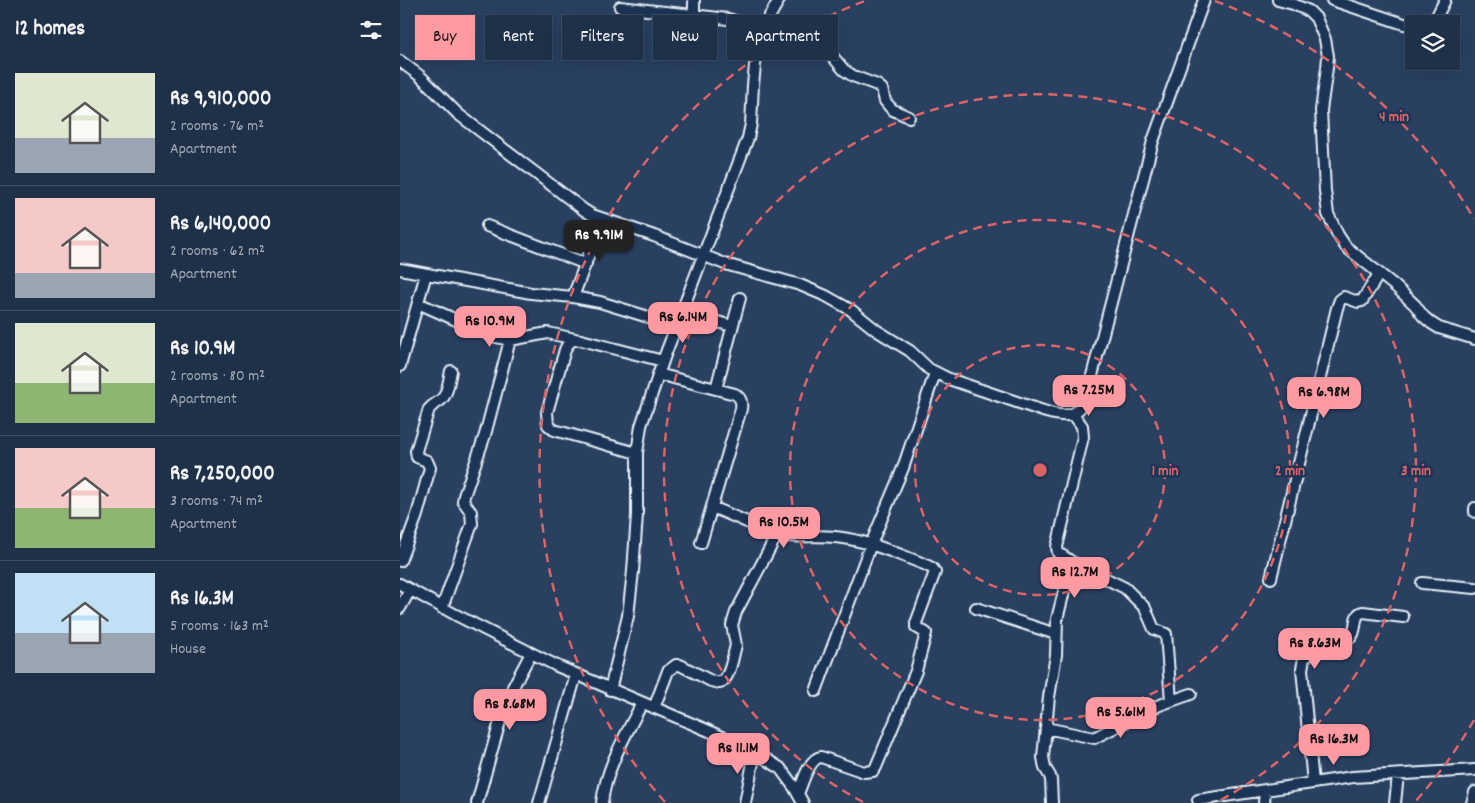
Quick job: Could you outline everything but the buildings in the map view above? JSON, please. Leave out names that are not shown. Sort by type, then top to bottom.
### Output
[{"type":"street","points":[[694,0],[694,15]]},
{"type":"street","points":[[771,15],[779,0]]},
{"type":"street","points":[[400,60],[420,76],[458,114],[584,210],[725,264],[800,285],[826,296],[851,310],[876,330],[910,351],[935,373],[1062,416],[1073,414],[1081,407],[1087,395],[1153,141],[1204,0]]},
{"type":"street","points":[[1332,0],[1405,24]]},
{"type":"street","points":[[1438,15],[1445,0]]},
{"type":"street","points":[[1283,1],[1309,11],[1316,18],[1325,39],[1328,56],[1321,110],[1325,191],[1328,214],[1334,229],[1346,247],[1395,286],[1431,323],[1439,328],[1475,339]]},
{"type":"street","points":[[620,7],[686,15]]},
{"type":"street","points":[[610,690],[628,616],[637,515],[637,453],[641,426],[662,361],[748,138],[751,124],[756,60]]},
{"type":"street","points":[[836,60],[844,70],[853,76],[882,89],[885,101],[889,106],[909,117]]},
{"type":"street","points":[[573,297],[602,218]]},
{"type":"street","points":[[487,226],[586,264]]},
{"type":"street","points":[[400,269],[600,302],[676,327]]},
{"type":"street","points":[[400,366],[426,274]]},
{"type":"street","points":[[1271,578],[1337,308],[1340,300],[1344,297],[1358,302],[1362,301],[1379,274]]},
{"type":"street","points":[[716,389],[740,298]]},
{"type":"street","points":[[418,303],[496,337],[510,340],[548,333],[662,361]]},
{"type":"street","points":[[682,312],[732,326]]},
{"type":"street","points":[[442,608],[472,524],[472,516],[463,501],[464,496],[485,435],[510,340]]},
{"type":"street","points":[[575,340],[567,345],[565,350],[548,412],[548,425],[554,430],[637,453]]},
{"type":"street","points":[[400,561],[417,515],[430,468],[427,461],[417,457],[416,451],[429,409],[445,395],[451,371]]},
{"type":"street","points":[[816,691],[871,544],[904,468],[935,373]]},
{"type":"street","points":[[658,374],[735,394],[739,396],[742,405],[701,543]]},
{"type":"street","points":[[1073,414],[1082,426],[1083,441],[1057,547],[1058,553],[1068,560],[1125,588],[1145,608],[1154,629],[1166,634],[1171,701]]},
{"type":"street","points":[[712,506],[777,535],[786,537],[835,537],[871,544],[928,566],[934,569],[935,572],[916,623],[916,627],[926,633],[916,672],[876,767],[872,771],[864,772],[817,757],[812,763],[800,799]]},
{"type":"street","points":[[654,708],[666,674],[676,664],[711,681],[720,684],[724,682],[736,645],[732,625],[736,612],[777,535]]},
{"type":"street","points":[[1052,803],[1051,780],[1045,768],[1043,757],[1056,655],[1057,619],[1070,568],[1068,560]]},
{"type":"street","points":[[1422,583],[1475,588]]},
{"type":"street","points":[[400,584],[442,608],[576,675],[755,752],[780,768],[800,799]]},
{"type":"street","points":[[400,608],[410,590]]},
{"type":"street","points":[[976,608],[1056,634]]},
{"type":"street","points":[[1313,782],[1302,669],[1304,658],[1350,638],[1354,632],[1359,612],[1403,617]]},
{"type":"street","points":[[477,803],[501,718],[513,687],[531,653]]},
{"type":"street","points":[[539,803],[576,675]]},
{"type":"street","points":[[1046,728],[1094,738],[1156,706],[1191,694]]},
{"type":"street","points":[[602,803],[603,790],[609,773],[642,703]]},
{"type":"street","points":[[745,803],[755,752]]},
{"type":"street","points":[[1198,800],[1354,777],[1475,770]]},
{"type":"street","points":[[1394,803],[1398,775]]},
{"type":"street","points":[[1264,803],[1265,790]]},
{"type":"street","points":[[1472,803],[1475,792]]}]
